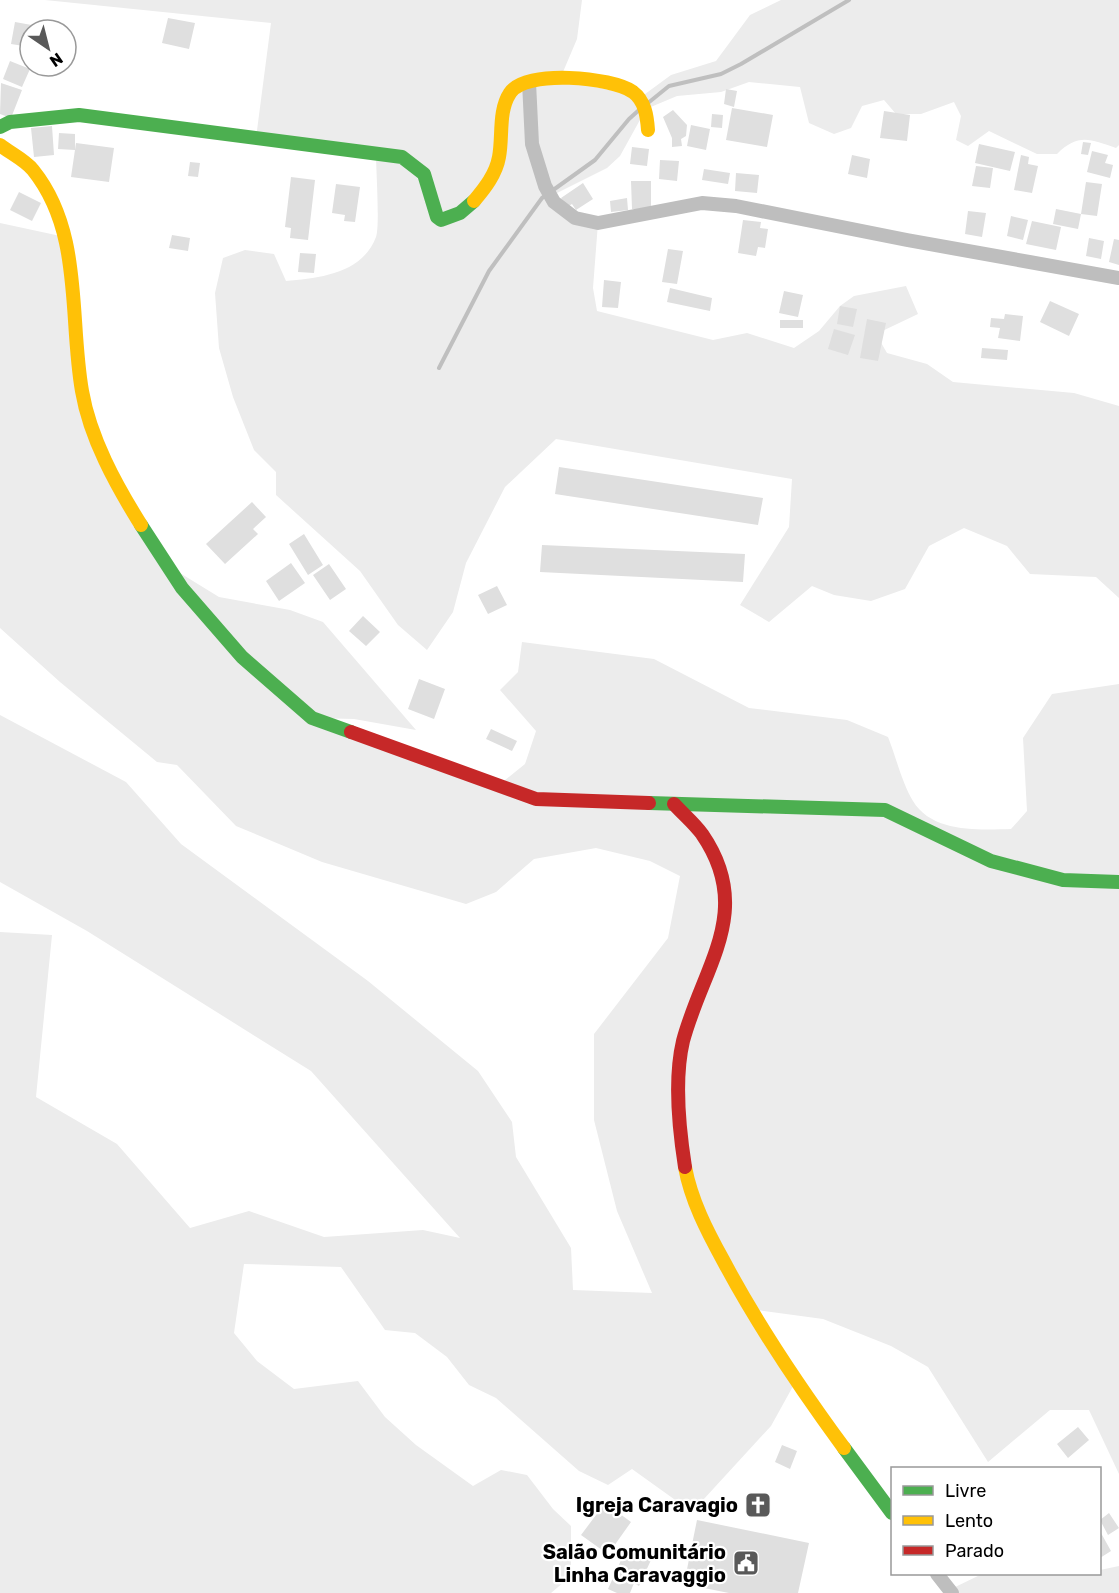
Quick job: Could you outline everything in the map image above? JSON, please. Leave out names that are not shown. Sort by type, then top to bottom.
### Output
[{"type":"street","points":[[0,127],[10,122],[79,114],[402,157],[418,165],[427,176],[437,217],[441,220],[449,219],[469,208],[485,189],[497,164],[506,97],[516,86],[529,82],[560,79],[601,82],[629,89],[643,103],[648,130]]},
{"type":"street","points":[[529,82],[532,144],[545,186],[554,202],[575,218],[598,224],[702,203],[736,206],[907,240],[1119,278]]},
{"type":"street","points":[[0,145],[16,153],[39,177],[61,217],[71,269],[79,370],[91,425],[119,489],[162,562],[224,639],[284,697],[312,718],[536,799],[885,810],[991,861],[1064,880],[1119,882]]},
{"type":"street","points":[[674,804],[707,843],[718,862],[726,893],[722,935],[683,1042],[677,1119],[688,1184],[707,1230],[749,1309],[826,1423],[891,1512]]},
{"type":"street","points":[[938,1575],[952,1593]]},
{"type":"shaded area","points":[[45,0],[582,0],[577,39],[560,79],[641,97],[671,75],[716,61],[750,15],[781,0],[1119,0],[1119,145],[1116,148],[1091,140],[1078,140],[1064,147],[1057,154],[1037,154],[989,131],[968,146],[956,140],[961,116],[954,102],[921,114],[896,114],[884,100],[862,106],[851,128],[834,134],[809,123],[800,87],[749,82],[721,92],[677,96],[646,109],[620,156],[607,168],[551,196],[554,202],[598,223],[593,288],[597,311],[713,340],[747,333],[794,348],[819,331],[840,306],[854,296],[906,286],[918,314],[876,334],[887,353],[927,364],[953,382],[1074,393],[1119,406],[1119,598],[1096,577],[1030,574],[1007,546],[964,528],[929,546],[905,589],[871,601],[834,595],[812,586],[769,622],[740,605],[789,527],[792,479],[556,439],[505,487],[466,563],[453,612],[427,650],[398,625],[360,571],[276,495],[276,472],[254,450],[233,397],[219,348],[215,293],[223,258],[245,250],[274,254],[286,281],[325,276],[338,272],[361,259],[376,237],[377,231],[376,154],[256,138],[271,23]]},
{"type":"shaded area","points":[[0,223],[65,237],[91,425],[162,562],[219,597],[290,610],[323,622],[416,730],[354,719],[315,718],[499,785],[525,764],[536,731],[500,690],[518,672],[522,642],[654,659],[749,708],[847,720],[888,737],[906,786],[921,811],[932,819],[957,827],[985,830],[1011,829],[1027,811],[1023,738],[1052,694],[1119,684],[1119,1474],[1089,1410],[1050,1410],[988,1462],[928,1367],[891,1346],[823,1319],[750,1309],[797,1379],[771,1426],[692,1512],[632,1469],[608,1485],[579,1471],[496,1398],[469,1385],[447,1357],[415,1333],[385,1330],[341,1267],[244,1264],[234,1333],[257,1361],[294,1389],[358,1381],[385,1417],[416,1445],[473,1486],[501,1470],[527,1475],[553,1509],[571,1526],[571,1576],[551,1593],[0,1593],[0,932],[52,935],[36,1097],[117,1144],[190,1228],[249,1211],[324,1237],[423,1230],[460,1238],[311,1071],[87,931],[0,882],[0,715],[126,782],[181,844],[368,981],[478,1071],[512,1122],[516,1157],[571,1248],[573,1290],[652,1293],[617,1211],[594,1120],[594,1034],[668,938],[680,876],[650,861],[596,848],[534,859],[496,892],[466,904],[322,862],[236,826],[177,765],[157,762],[60,682],[0,628]]},
{"type":"shaded area","points":[[1119,1566],[1119,1593],[952,1593],[949,1590],[980,1575],[1101,1575],[1101,1570]]},
{"type":"building","points":[[168,18],[195,23],[189,49],[162,43]]},
{"type":"building","points":[[15,22],[18,23],[18,45],[11,44]]},
{"type":"building","points":[[10,61],[18,64],[18,78],[26,78],[22,87],[3,79]]},
{"type":"building","points":[[1,83],[22,90],[11,118],[0,114]]},
{"type":"building","points":[[726,89],[737,91],[734,107],[724,104]]},
{"type":"building","points":[[732,108],[773,115],[767,147],[726,140]]},
{"type":"building","points":[[673,110],[687,125],[686,136],[681,139],[682,146],[672,147],[672,138],[663,117]]},
{"type":"building","points":[[884,111],[910,115],[907,141],[880,138]]},
{"type":"building","points":[[712,114],[723,115],[722,128],[711,127]]},
{"type":"building","points":[[691,125],[710,129],[706,150],[687,146]]},
{"type":"building","points":[[52,126],[54,155],[34,157],[31,128]]},
{"type":"building","points":[[59,133],[75,134],[75,150],[58,149]]},
{"type":"building","points":[[1083,142],[1091,143],[1088,155],[1081,154]]},
{"type":"building","points":[[76,143],[114,148],[109,182],[71,177]]},
{"type":"building","points":[[979,144],[1015,152],[1010,171],[975,163]]},
{"type":"building","points":[[632,147],[649,149],[647,166],[630,164]]},
{"type":"building","points":[[1092,151],[1108,155],[1105,163],[1113,165],[1110,178],[1087,172]]},
{"type":"building","points":[[852,155],[870,159],[867,178],[848,174]]},
{"type":"building","points":[[1021,155],[1029,157],[1028,164],[1038,166],[1032,193],[1014,190]]},
{"type":"building","points":[[660,160],[679,161],[677,181],[659,179]]},
{"type":"building","points":[[190,162],[200,163],[198,177],[188,176]]},
{"type":"building","points":[[976,166],[993,168],[990,188],[972,186]]},
{"type":"building","points":[[704,169],[730,173],[728,184],[702,180]]},
{"type":"building","points":[[736,173],[759,175],[757,193],[735,191]]},
{"type":"building","points":[[291,177],[315,180],[308,240],[290,238],[291,228],[285,227]]},
{"type":"building","points":[[631,181],[651,181],[651,209],[632,209]]},
{"type":"building","points":[[1086,182],[1102,184],[1097,216],[1081,214]]},
{"type":"building","points":[[583,183],[593,199],[576,210],[572,204],[567,207],[561,198]]},
{"type":"building","points":[[336,184],[360,187],[355,222],[344,221],[345,215],[332,213]]},
{"type":"building","points":[[19,192],[41,203],[32,221],[10,210]]},
{"type":"building","points":[[627,198],[628,210],[611,212],[610,201]]},
{"type":"building","points":[[1056,209],[1081,214],[1078,229],[1053,224]]},
{"type":"building","points":[[968,211],[986,213],[982,237],[965,234]]},
{"type":"building","points":[[1011,216],[1028,220],[1023,240],[1007,236]]},
{"type":"building","points":[[743,220],[761,222],[760,228],[768,229],[765,248],[758,247],[756,256],[738,253]]},
{"type":"building","points":[[1032,221],[1061,227],[1056,250],[1026,244]]},
{"type":"building","points":[[172,235],[190,238],[188,251],[169,248]]},
{"type":"building","points":[[1089,238],[1104,241],[1101,259],[1086,256]]},
{"type":"building","points":[[1114,239],[1119,240],[1119,265],[1109,262]]},
{"type":"building","points":[[668,249],[683,251],[677,284],[662,282]]},
{"type":"building","points":[[300,253],[316,254],[314,273],[298,272]]},
{"type":"building","points":[[604,280],[621,282],[618,308],[602,307]]},
{"type":"building","points":[[670,288],[712,298],[710,311],[667,302]]},
{"type":"building","points":[[784,291],[803,295],[798,317],[779,313]]},
{"type":"building","points":[[1050,301],[1079,314],[1069,336],[1040,322]]},
{"type":"building","points":[[840,306],[857,309],[853,327],[837,324]]},
{"type":"building","points":[[1005,314],[1023,316],[1020,341],[998,338],[1000,328],[990,327],[991,318],[1004,319]]},
{"type":"building","points":[[867,319],[886,323],[878,361],[860,358]]},
{"type":"building","points":[[780,320],[803,320],[803,328],[780,328]]},
{"type":"building","points":[[834,329],[855,335],[848,355],[828,349]]},
{"type":"building","points":[[982,348],[1008,350],[1007,360],[981,358]]},
{"type":"building","points":[[559,467],[763,498],[758,525],[555,494]]},
{"type":"building","points":[[252,502],[266,517],[253,529],[258,534],[225,564],[206,544]]},
{"type":"building","points":[[304,534],[323,565],[308,575],[289,544]]},
{"type":"building","points":[[542,545],[745,554],[743,582],[540,572]]},
{"type":"building","points":[[291,563],[305,583],[279,601],[266,581]]},
{"type":"building","points":[[329,564],[346,589],[330,600],[313,575]]},
{"type":"building","points":[[497,586],[507,605],[488,614],[478,595]]},
{"type":"building","points":[[363,616],[380,632],[366,646],[349,631]]},
{"type":"building","points":[[419,679],[445,689],[434,719],[408,709]]},
{"type":"building","points":[[491,729],[517,741],[512,751],[486,739]]},
{"type":"building","points":[[1078,1427],[1089,1440],[1068,1458],[1057,1444]]},
{"type":"building","points":[[782,1445],[797,1451],[790,1469],[775,1462]]},
{"type":"building","points":[[605,1503],[631,1522],[614,1546],[608,1542],[602,1550],[581,1535]]},
{"type":"building","points":[[1109,1513],[1119,1528],[1108,1535],[1101,1519]]},
{"type":"building","name":"Salão Comunitário Linha Caravaggio","points":[[697,1520],[809,1543],[798,1593],[729,1593],[684,1584]]},
{"type":"building","points":[[1101,1533],[1111,1551],[1101,1557]]},
{"type":"building","points":[[626,1549],[651,1560],[639,1586],[634,1583],[630,1593],[617,1593],[608,1589]]},
{"type":"waterway","points":[[648,103],[669,86],[721,74],[741,64],[849,0]]},
{"type":"waterway","points":[[439,368],[489,271],[542,198],[595,160],[639,110]]},
{"type":"traffic: fast","points":[[0,127],[10,122],[79,115],[402,157],[424,174],[437,217],[441,220],[460,213],[474,201]]},
{"type":"traffic: fast","points":[[141,525],[182,588],[242,657],[312,718],[351,732]]},
{"type":"traffic: fast","points":[[649,803],[885,810],[991,861],[1063,880],[1119,882]]},
{"type":"traffic: fast","points":[[844,1448],[891,1512]]},
{"type":"traffic: slow","points":[[474,201],[493,175],[498,163],[506,100],[519,85],[550,78],[569,78],[607,82],[622,87],[633,92],[643,104],[648,130]]},
{"type":"traffic: slow","points":[[0,145],[30,166],[49,194],[60,220],[71,276],[78,363],[86,409],[105,461],[141,525]]},
{"type":"traffic: slow","points":[[685,1167],[700,1215],[736,1285],[811,1403],[844,1448]]},
{"type":"traffic: jam","points":[[351,732],[536,799],[649,803]]},
{"type":"traffic: jam","points":[[674,804],[702,834],[717,862],[724,888],[725,914],[720,938],[692,1014],[680,1056],[678,1104],[685,1167]]},
{"type":"place","name":"Igreja Caravagio","points":[[758,1505]]},
{"type":"place","name":"Salão Comunitário Linha Caravaggio","points":[[746,1563]]}]
